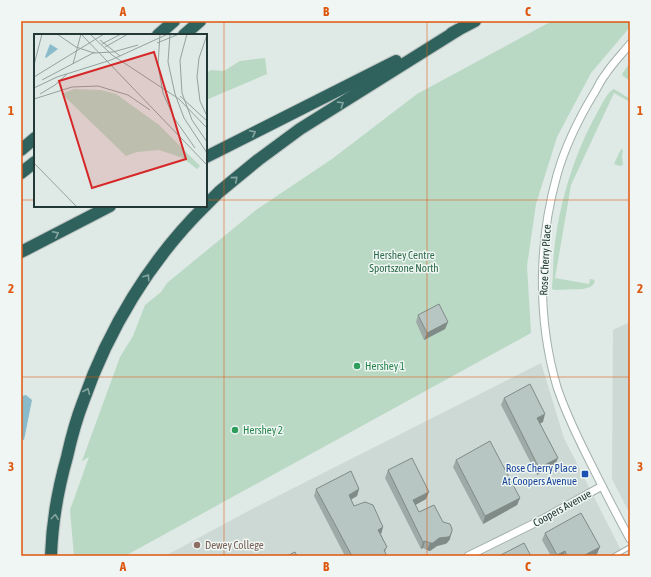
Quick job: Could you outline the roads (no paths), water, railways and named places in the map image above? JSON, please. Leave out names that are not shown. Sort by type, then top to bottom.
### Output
[{"type":"highway","points":[[159,34],[174,21]]},
{"type":"highway","points":[[185,34],[200,21]]},
{"type":"highway","points":[[207,156],[475,21]]},
{"type":"highway","points":[[207,205],[219,192],[258,160],[300,129],[458,30]]},
{"type":"highway","points":[[21,150],[34,139]]},
{"type":"highway","points":[[21,173],[34,163]]},
{"type":"highway","points":[[21,252],[108,207]]},
{"type":"highway","points":[[51,556],[61,480],[74,428],[95,371],[111,336],[149,274],[193,218],[205,207]]},
{"type":"street","name":"Rose Cherry Place","points":[[602,486],[575,432],[564,406],[557,387],[550,358],[544,315],[544,241],[547,219],[557,174],[571,136],[581,115],[605,75],[630,44]]},
{"type":"street","name":"Coopers Avenue","points":[[468,556],[541,520],[602,486],[630,539]]},
{"type":"lane","points":[[614,556],[630,547]]},
{"type":"water","points":[[26,395],[32,400],[24,440],[21,439],[21,405],[22,396]]},
{"type":"place","name":"Hershey 1","points":[[357,366]]},
{"type":"place","name":"Hershey 2","points":[[235,430]]},
{"type":"place","name":"Rose Cherry Place At Coopers Avenue","points":[[585,474]]},
{"type":"place","name":"Dewey College","points":[[197,545]]},
{"type":"park label","name":"Hershey Centre Sportszone North","points":[[404,261]]}]
